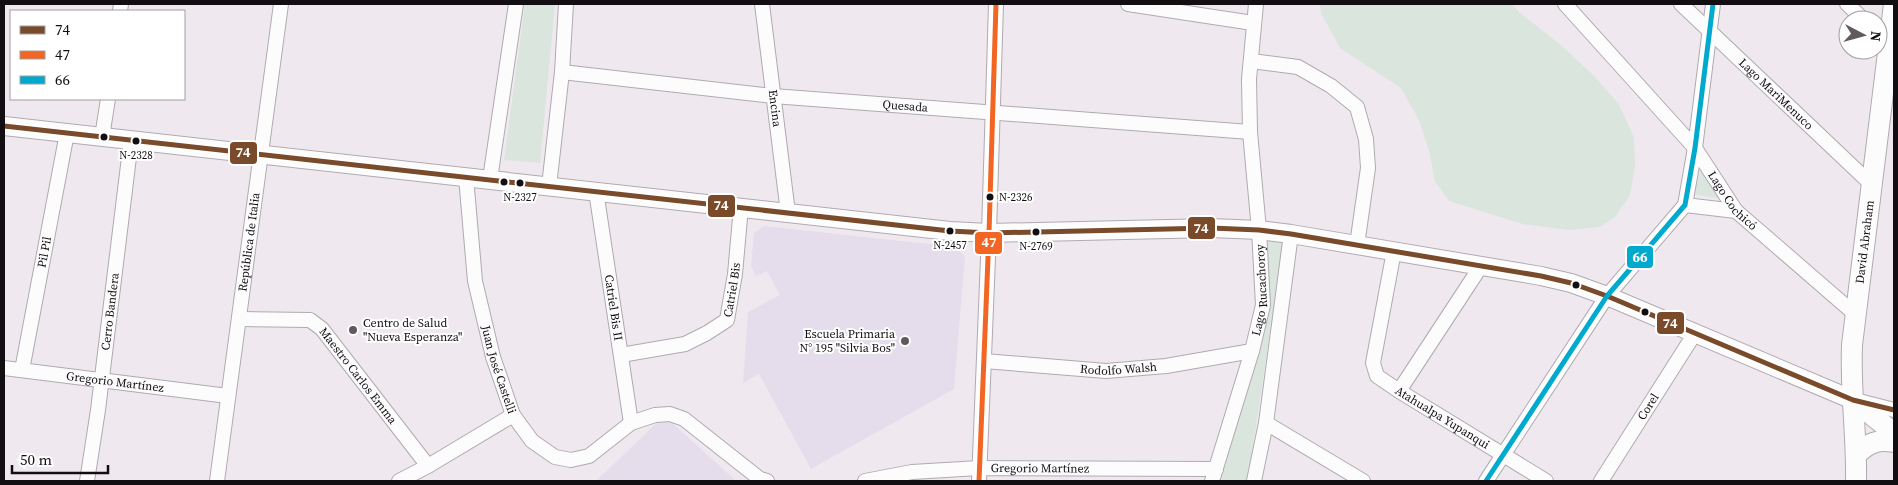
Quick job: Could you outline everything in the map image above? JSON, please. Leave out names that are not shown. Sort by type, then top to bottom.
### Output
[{"type":"main road","name":"David Abraham","points":[[1888,35],[1894,4]]},
{"type":"main road","name":"David Abraham","points":[[1856,481],[1857,454],[1851,362],[1885,60]]},
{"type":"main road","points":[[1853,400],[1894,434]]},
{"type":"main road","points":[[1857,454],[1863,448],[1876,441],[1894,442]]},
{"type":"street","name":"República de Italia","points":[[217,481],[281,4]]},
{"type":"street","points":[[490,179],[516,4]]},
{"type":"street","points":[[549,186],[562,72],[566,4]]},
{"type":"street","name":"Encina","points":[[762,4],[788,213]]},
{"type":"street","points":[[979,474],[996,4]]},
{"type":"street","points":[[1128,4],[1253,24]]},
{"type":"street","name":"Lago Rucachoroy","points":[[1214,475],[1252,351],[1263,305],[1259,230],[1250,132],[1249,79],[1256,4]]},
{"type":"street","name":"Lago Cochicó","points":[[1565,4],[1695,148],[1736,211],[1855,314]]},
{"type":"street","name":"Lago MariMenuco","points":[[1681,4],[1871,184]]},
{"type":"street","points":[[1486,481],[1607,296],[1685,205],[1695,148],[1713,4]]},
{"type":"street","points":[[1251,61],[1298,68],[1331,86],[1357,108],[1366,139],[1368,168],[1357,245]]},
{"type":"street","name":"Quesada","points":[[562,72],[773,96],[1250,132]]},
{"type":"street","points":[[102,137],[108,100]]},
{"type":"street","points":[[4,126],[260,156],[490,179],[950,231],[989,233],[1219,228],[1291,234],[1556,279],[1607,296],[1853,400],[1894,410]]},
{"type":"street","name":"Pil Pil","points":[[22,370],[67,133]]},
{"type":"street","name":"Cerro Bandera","points":[[87,481],[102,380],[131,141]]},
{"type":"street","name":"Juan José Castelli","points":[[466,177],[475,281],[493,357],[514,415],[532,441],[555,457],[571,460],[589,456],[631,423]]},
{"type":"street","name":"Catriel Bis II","points":[[596,191],[631,423]]},
{"type":"street","points":[[1685,205],[1736,211]]},
{"type":"street","name":"Catriel Bis","points":[[621,355],[685,344],[727,320],[735,274],[741,208]]},
{"type":"street","points":[[1254,481],[1266,423],[1291,234]]},
{"type":"street","name":"Atahualpa Yupanqui","points":[[1394,251],[1373,362],[1377,376],[1546,481]]},
{"type":"street","points":[[1399,391],[1481,266]]},
{"type":"street","name":"Maestro Carlos Emma","points":[[238,319],[310,320],[322,329],[428,466]]},
{"type":"street","name":"Corel","points":[[1601,481],[1695,333]]},
{"type":"street","name":"Rodolfo Walsh","points":[[984,361],[1106,371],[1166,366],[1252,351]]},
{"type":"street","name":"Gregorio Martínez","points":[[4,368],[228,396]]},
{"type":"street","points":[[631,423],[655,415],[670,414],[684,419],[760,479],[767,481]]},
{"type":"street","points":[[399,481],[514,415]]},
{"type":"street","points":[[1266,423],[1363,481]]},
{"type":"street","name":"Gregorio Martínez","points":[[865,481],[885,479],[912,472],[1214,475]]},
{"type":"shaded area","points":[[525,4],[555,4],[540,163],[504,160]]},
{"type":"shaded area","points":[[1320,4],[1512,4],[1519,12],[1562,46],[1594,76],[1618,103],[1634,137],[1635,166],[1630,195],[1615,217],[1600,227],[1569,230],[1523,224],[1449,201],[1435,181],[1429,151],[1419,120],[1401,88],[1340,48],[1321,13]]},
{"type":"shaded area","points":[[1701,171],[1720,199],[1693,194]]},
{"type":"shaded area","points":[[764,226],[956,247],[965,257],[954,389],[811,469],[759,374],[743,383],[748,312],[780,295],[767,271],[756,276],[751,266],[754,233]]},
{"type":"shaded area","points":[[1265,239],[1283,242],[1248,481],[1219,481],[1268,312]]},
{"type":"shaded area","points":[[661,419],[670,421],[736,481],[596,481]]},
{"type":"transit line","name":"47","points":[[979,481],[996,4]]},
{"type":"transit line","name":"66","points":[[1486,481],[1607,296],[1685,205],[1695,148],[1713,4]]},
{"type":"transit line","name":"74","points":[[4,126],[950,231],[989,233],[1211,228],[1259,230],[1291,234],[1541,276],[1571,283],[1607,296],[1853,400],[1894,410]]},
{"type":"place","name":"N-2328","points":[[136,141]]},
{"type":"place","name":"N-2327","points":[[520,183]]},
{"type":"place","name":"N-2326","points":[[990,197]]},
{"type":"place","name":"N-2457","points":[[950,231]]},
{"type":"place","name":"N-2769","points":[[1036,232]]},
{"type":"place","name":"Centro de Salud \"Nueva Esperanza\"","points":[[353,330]]},
{"type":"place","name":"Escuela Primaria N° 195 \"Silvia Bos\"","points":[[905,341]]}]
